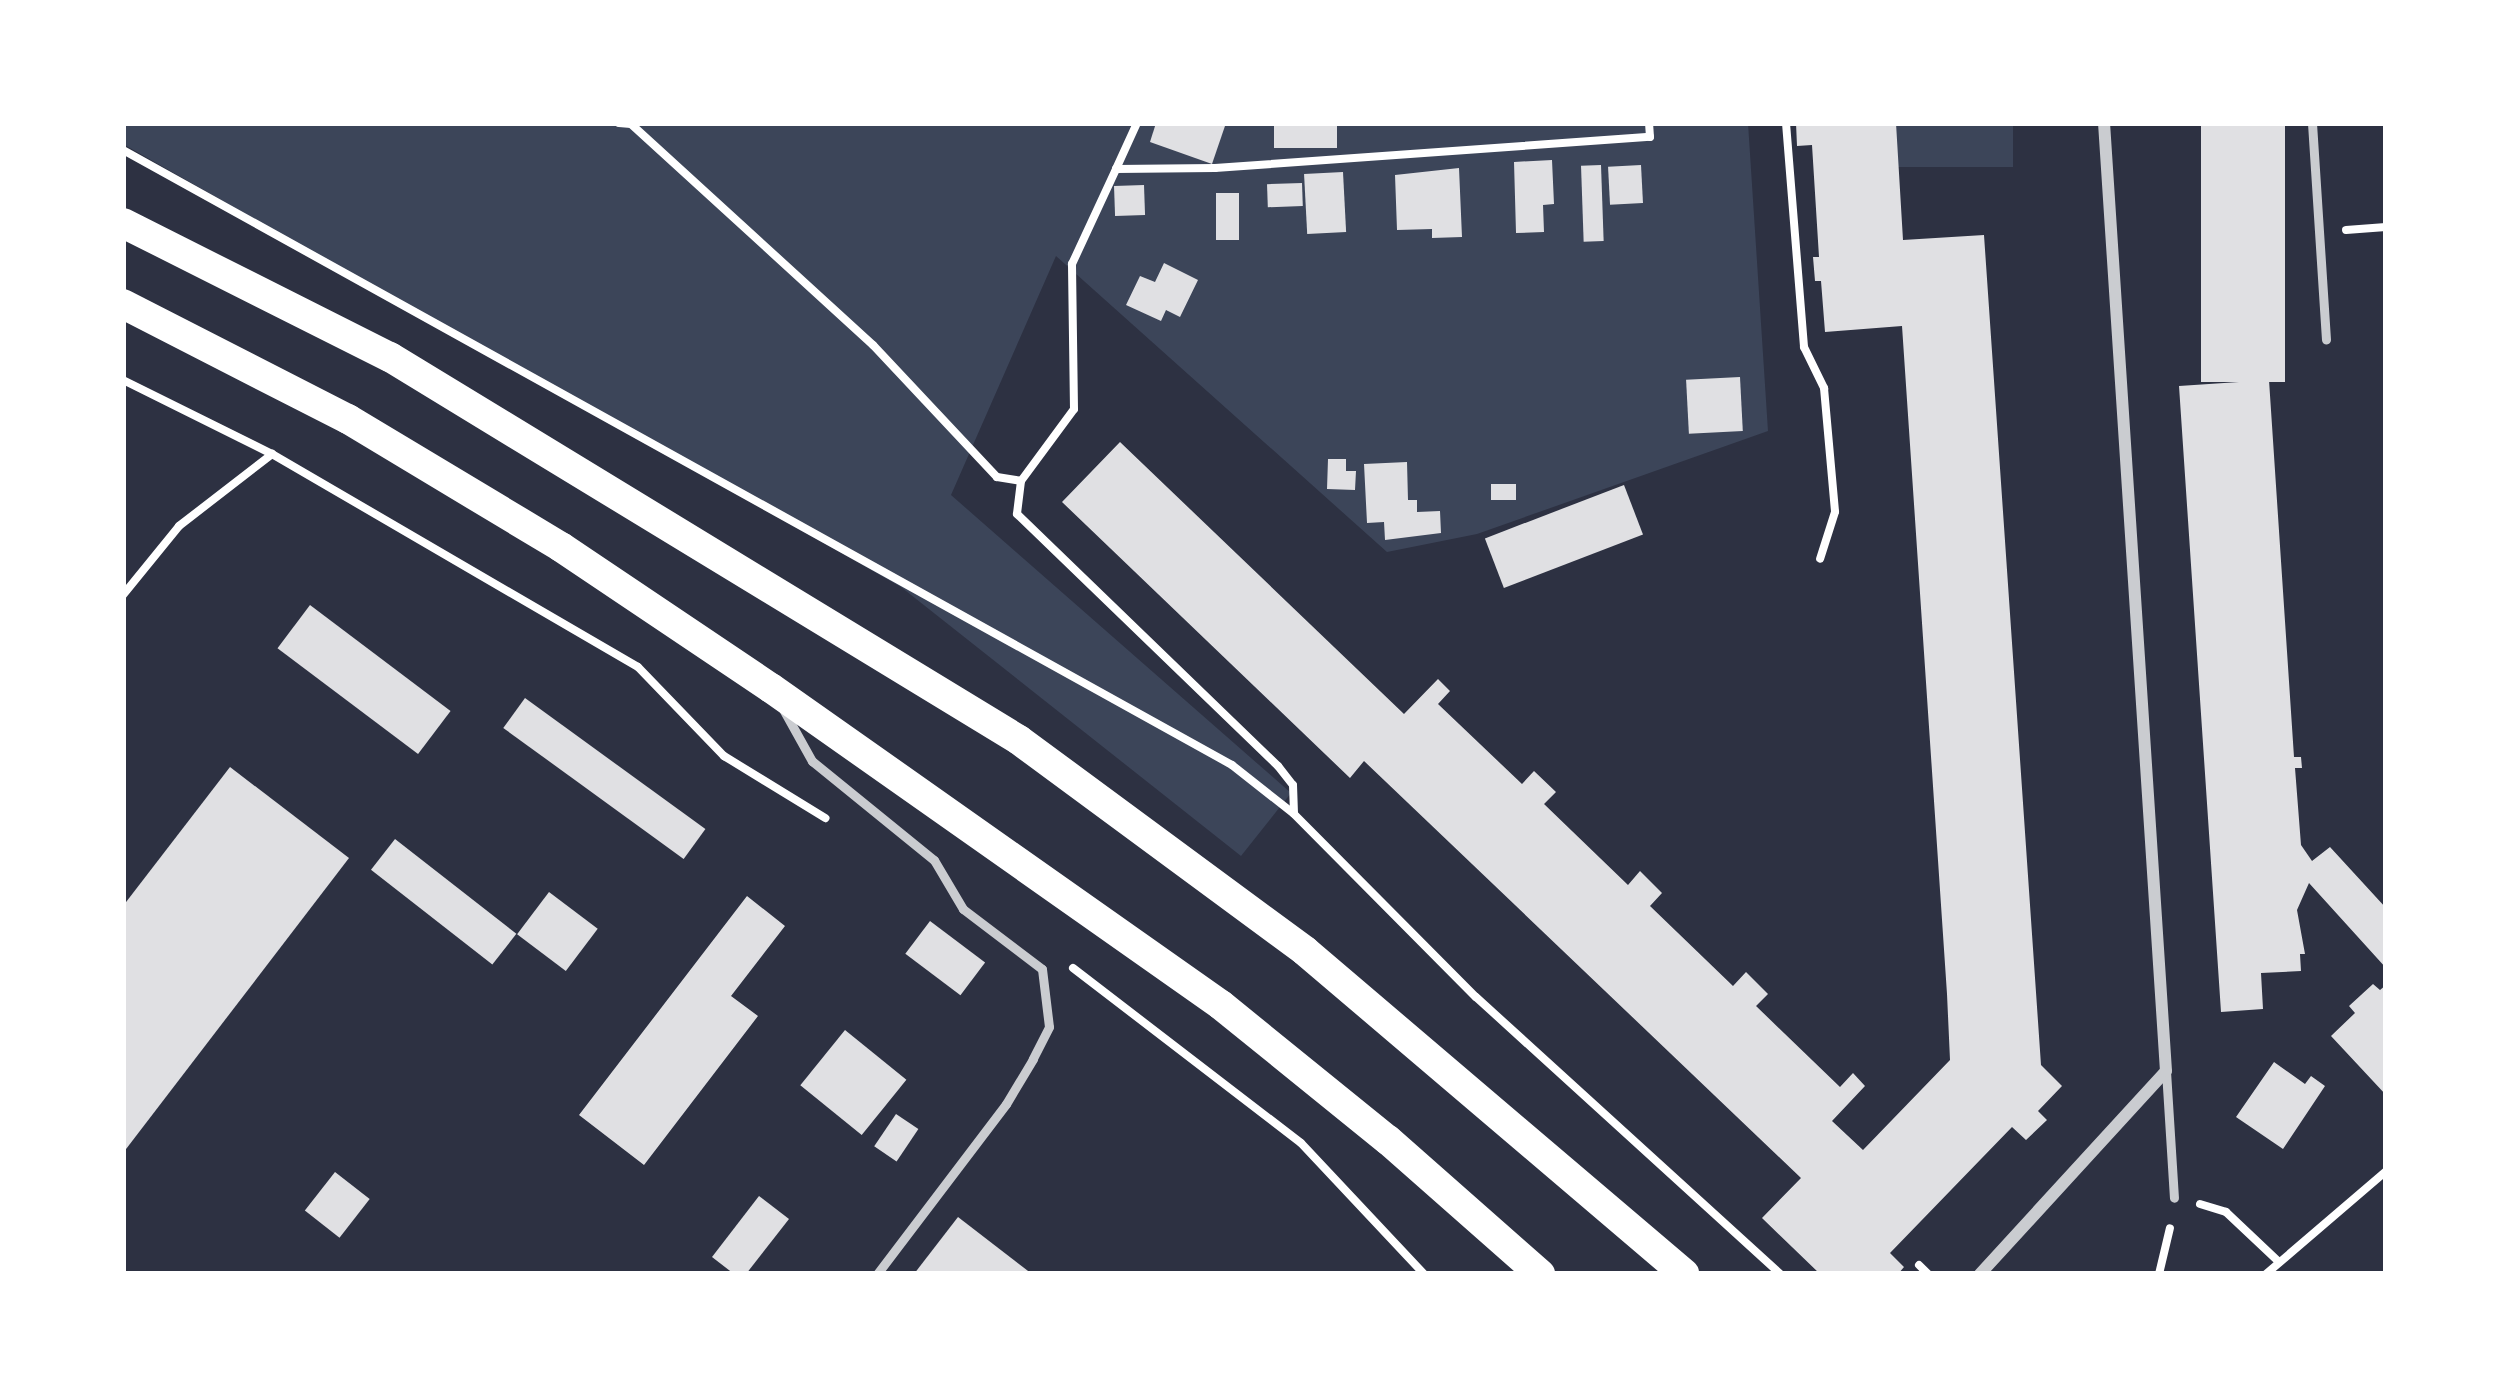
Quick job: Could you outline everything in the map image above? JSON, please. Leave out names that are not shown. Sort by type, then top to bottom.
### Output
[{"type":"main road","points":[[123,223],[390,357],[1019,740],[1323,965],[1684,1274]]},
{"type":"main road","points":[[123,304],[348,419],[561,547],[771,688],[1221,1005],[1388,1140],[1540,1274]]},
{"type":"street","points":[[1980,1274],[2166,1071],[2104,123]]},
{"type":"lane","points":[[2312,123],[2326,340]]},
{"type":"lane","points":[[771,688],[812,761],[934,860],[963,909],[1042,969],[1049,1027],[1006,1104],[877,1274]]},
{"type":"lane","points":[[2166,1071],[2174,1198]]},
{"type":"path","points":[[619,123],[632,124],[872,345],[997,477],[1021,481]]},
{"type":"path","points":[[1137,123],[1072,264],[1074,410],[1021,481],[1017,514],[1278,766],[1293,785],[1294,814]]},
{"type":"path","points":[[1116,169],[1215,168],[1650,137],[1649,123]]},
{"type":"path","points":[[1786,123],[1804,347],[1824,388],[1835,512],[1820,559]]},
{"type":"path","points":[[123,150],[1232,765],[1294,814],[1477,997],[1780,1274]]},
{"type":"path","points":[[123,380],[272,454],[638,667],[724,756],[840,827]]},
{"type":"path","points":[[123,595],[179,526],[272,454]]},
{"type":"path","points":[[1067,963],[1301,1143],[1424,1274]]},
{"type":"path","points":[[1477,997],[1494,1004]]},
{"type":"path","points":[[1612,1114],[1620,1128]]},
{"type":"path","points":[[2266,1274],[2386,1171]]},
{"type":"path","points":[[2159,1274],[2174,1198],[2226,1212],[2279,1262]]},
{"type":"path","points":[[1919,1265],[1928,1274]]},
{"type":"shaded area","points":[[123,123],[1748,123],[1768,431],[1477,534],[1387,552],[1056,256],[951,495],[1291,793],[1241,856],[901,587],[123,144]]},
{"type":"shaded area","points":[[1896,123],[2013,123],[2013,167],[1896,167]]},
{"type":"building","points":[[1156,123],[1226,123],[1212,164],[1150,142]]},
{"type":"building","points":[[1274,123],[1337,123],[1337,148],[1274,148]]},
{"type":"building","points":[[1796,123],[1896,123],[1903,240],[1984,235],[2041,1065],[2062,1086],[2038,1111],[2047,1120],[2026,1140],[2012,1127],[1890,1253],[1904,1267],[1898,1274],[1820,1274],[1762,1218],[1801,1178],[1364,761],[1350,778],[1062,502],[1120,442],[1404,714],[1438,679],[1450,691],[1438,704],[1522,784],[1534,771],[1556,792],[1544,804],[1628,885],[1640,871],[1662,893],[1650,906],[1733,986],[1746,972],[1768,994],[1756,1006],[1840,1087],[1853,1073],[1865,1086],[1832,1121],[1863,1150],[1950,1060],[1947,994],[1902,326],[1825,332],[1821,281],[1815,281],[1813,257],[1819,257],[1812,145],[1797,146]]},
{"type":"building","points":[[2201,123],[2285,123],[2285,382],[2201,382]]},
{"type":"building","points":[[1552,160],[1554,204],[1543,205],[1544,232],[1516,233],[1514,162]]},
{"type":"building","points":[[1601,165],[1604,241],[1584,242],[1581,166]]},
{"type":"building","points":[[1641,165],[1643,203],[1610,205],[1608,167]]},
{"type":"building","points":[[1459,168],[1462,237],[1432,238],[1432,229],[1397,230],[1395,175]]},
{"type":"building","points":[[1343,172],[1346,232],[1307,234],[1304,174]]},
{"type":"building","points":[[1302,183],[1303,206],[1268,207],[1267,184]]},
{"type":"building","points":[[1144,185],[1145,215],[1115,216],[1114,186]]},
{"type":"building","points":[[1216,193],[1239,193],[1239,240],[1216,240]]},
{"type":"building","points":[[1164,263],[1198,280],[1180,317],[1166,310],[1161,321],[1126,305],[1140,276],[1155,282]]},
{"type":"building","points":[[1740,377],[1743,431],[1689,434],[1686,380]]},
{"type":"building","points":[[2269,380],[2294,757],[2301,757],[2302,768],[2295,768],[2301,845],[2312,861],[2330,847],[2386,908],[2386,968],[2309,883],[2297,910],[2305,954],[2300,954],[2301,971],[2261,973],[2263,1009],[2221,1012],[2179,386]]},
{"type":"building","points":[[1328,459],[1346,459],[1346,471],[1356,471],[1355,490],[1327,489]]},
{"type":"building","points":[[1407,462],[1408,500],[1417,500],[1417,512],[1440,511],[1441,533],[1385,540],[1384,522],[1367,523],[1364,464]]},
{"type":"building","points":[[1491,484],[1516,484],[1516,500],[1491,500]]},
{"type":"building","points":[[1624,485],[1643,534],[1504,588],[1485,538]]},
{"type":"building","points":[[310,605],[451,711],[418,754],[278,648]]},
{"type":"building","points":[[525,698],[705,829],[684,859],[503,728]]},
{"type":"building","points":[[230,767],[349,858],[123,1153],[123,906]]},
{"type":"building","points":[[395,839],[516,934],[492,965],[371,870]]},
{"type":"building","points":[[549,892],[598,929],[566,971],[517,934]]},
{"type":"building","points":[[747,896],[785,926],[731,996],[758,1016],[644,1165],[579,1115]]},
{"type":"building","points":[[930,921],[985,963],[960,995],[905,954]]},
{"type":"building","points":[[2373,984],[2380,990],[2386,985],[2386,1095],[2331,1036],[2355,1013],[2349,1006]]},
{"type":"building","points":[[845,1030],[906,1080],[862,1135],[800,1085]]},
{"type":"building","points":[[2274,1062],[2305,1084],[2311,1076],[2325,1086],[2283,1149],[2236,1117]]},
{"type":"building","points":[[896,1114],[918,1129],[897,1161],[874,1146]]},
{"type":"building","points":[[335,1172],[370,1199],[340,1238],[305,1211]]},
{"type":"building","points":[[759,1196],[789,1219],[746,1274],[734,1274],[712,1257]]},
{"type":"building","points":[[958,1217],[1032,1274],[914,1274]]}]
